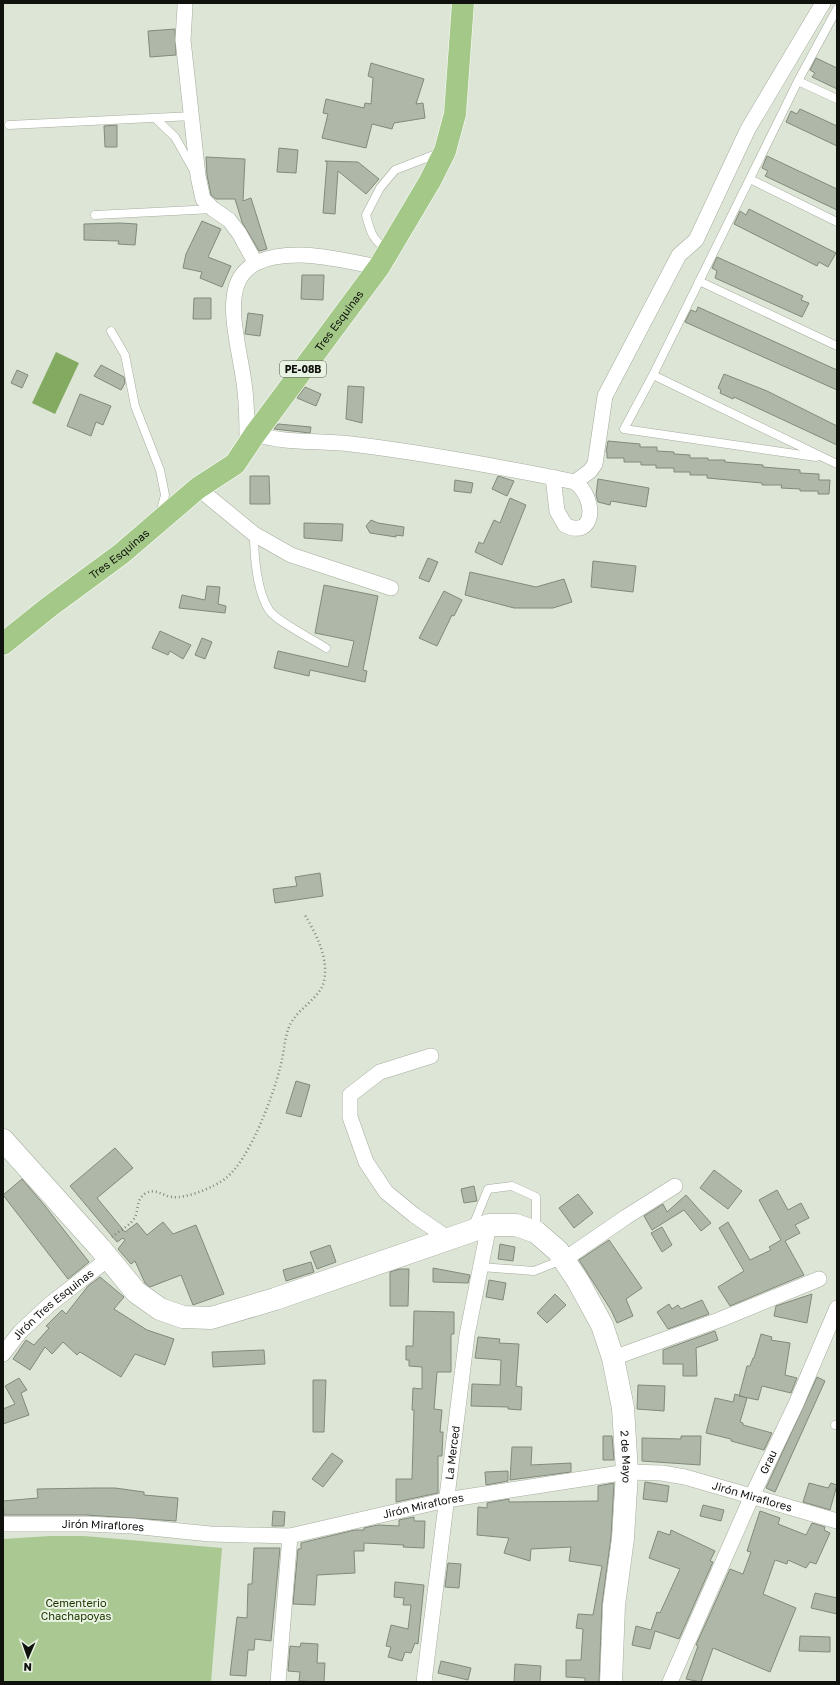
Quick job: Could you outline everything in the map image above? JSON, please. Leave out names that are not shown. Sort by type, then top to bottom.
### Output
[{"type":"highway","name":"Tres Esquinas","points":[[3,644],[49,607],[122,554],[198,488],[235,464],[385,258],[445,151],[455,114],[464,3]]},
{"type":"main road","points":[[3,1140],[136,1292],[160,1309],[183,1317],[211,1318],[332,1281],[480,1228],[516,1225],[536,1232]]},
{"type":"main road","name":"2 de Mayo","points":[[536,1232],[561,1255],[602,1325],[613,1358],[623,1408],[627,1472],[623,1538],[614,1605],[614,1680]]},
{"type":"street","points":[[575,482],[590,471],[595,464],[605,396],[679,255],[696,240],[748,129],[823,3]]},
{"type":"street","points":[[185,6],[183,40],[193,116],[198,176],[203,199],[213,209],[229,220],[239,233],[255,262]]},
{"type":"street","points":[[385,258],[302,254],[269,257],[255,262],[245,270],[234,289],[234,314],[251,440],[270,439],[358,445],[499,466],[553,477],[575,482],[588,496],[591,511],[587,522],[580,527],[575,528],[565,525],[557,511],[553,477]]},
{"type":"street","points":[[198,488],[254,534],[291,555],[390,588]]},
{"type":"street","points":[[431,1056],[380,1072],[374,1076],[350,1095],[350,1117],[366,1162],[386,1192],[414,1215],[449,1239]]},
{"type":"street","points":[[561,1255],[675,1186]]},
{"type":"street","name":"La Merced","points":[[424,1682],[467,1335],[481,1267],[480,1228]]},
{"type":"street","name":"Jirón Tres Esquinas","points":[[3,1354],[20,1332],[104,1254]]},
{"type":"street","points":[[613,1358],[733,1314],[819,1279]]},
{"type":"street","name":"Grau","points":[[670,1682],[752,1496],[796,1404],[837,1308]]},
{"type":"street","name":"Jirón Miraflores","points":[[3,1524],[86,1524],[132,1526],[210,1534],[290,1536],[446,1500],[627,1472],[662,1473],[685,1477],[837,1521]]},
{"type":"street","points":[[278,1682],[290,1536]]},
{"type":"lane","points":[[825,458],[624,429],[653,375],[798,81],[837,9]]},
{"type":"lane","points":[[798,81],[837,99]]},
{"type":"lane","points":[[9,125],[193,116]]},
{"type":"lane","points":[[155,118],[175,137],[198,176]]},
{"type":"lane","points":[[385,258],[380,245],[372,237],[366,215],[380,188],[395,170],[445,151]]},
{"type":"lane","points":[[750,179],[837,222]]},
{"type":"lane","points":[[95,215],[213,209]]},
{"type":"lane","points":[[699,281],[837,346]]},
{"type":"lane","points":[[111,331],[125,355],[136,406],[160,470],[165,495],[158,524]]},
{"type":"lane","points":[[653,375],[837,464]]},
{"type":"lane","points":[[254,534],[254,550],[262,594],[270,611],[326,648]]},
{"type":"lane","points":[[480,1228],[488,1189],[512,1186],[536,1197],[536,1232]]},
{"type":"lane","points":[[481,1267],[534,1270],[561,1255]]},
{"type":"path","points":[[104,1254],[135,1216],[140,1198],[151,1191],[172,1197],[201,1191],[225,1179],[240,1162],[254,1138],[274,1087],[290,1024],[320,989],[324,981],[324,966],[320,947],[305,915]]},
{"type":"green space","name":"Cementerio Chachapoyas","points":[[50,1536],[84,1536],[222,1548],[211,1682],[3,1682],[3,1539]]},
{"type":"shaded area","points":[[56,352],[79,363],[55,414],[32,403]]},
{"type":"building","points":[[175,29],[176,55],[150,57],[148,31]]},
{"type":"building","points":[[816,58],[837,68],[837,89],[812,77],[815,73],[810,70]]},
{"type":"building","points":[[371,63],[424,79],[416,104],[423,103],[425,118],[394,123],[392,129],[372,124],[366,148],[322,138],[328,114],[323,113],[326,99],[364,108],[365,103],[371,104],[373,78],[368,76]]},
{"type":"building","points":[[800,109],[837,126],[837,146],[786,122],[791,111],[797,114]]},
{"type":"building","points":[[117,125],[117,147],[105,147],[104,126]]},
{"type":"building","points":[[279,148],[298,150],[296,173],[277,172]]},
{"type":"building","points":[[767,156],[837,189],[837,210],[765,176],[768,171],[762,168]]},
{"type":"building","points":[[206,157],[245,159],[243,201],[251,198],[267,249],[259,251],[242,222],[235,199],[216,199],[211,195],[207,175]]},
{"type":"building","points":[[325,161],[358,162],[379,179],[366,194],[338,171],[335,214],[323,213],[327,162]]},
{"type":"building","points":[[749,209],[836,253],[828,267],[819,262],[817,266],[734,224],[740,211],[746,215]]},
{"type":"building","points":[[202,221],[221,229],[208,257],[231,266],[222,287],[200,278],[202,272],[183,268],[186,254]]},
{"type":"building","points":[[84,224],[137,224],[135,245],[118,244],[119,241],[84,240]]},
{"type":"building","points":[[717,257],[803,296],[801,300],[809,303],[802,317],[715,278],[717,271],[712,268]]},
{"type":"building","points":[[302,275],[324,275],[323,300],[301,299]]},
{"type":"building","points":[[194,298],[211,298],[211,319],[193,319]]},
{"type":"building","points":[[698,307],[837,370],[837,390],[685,322],[691,310],[696,312]]},
{"type":"building","points":[[248,313],[263,315],[260,336],[245,334]]},
{"type":"building","points":[[101,365],[124,377],[125,383],[121,390],[94,376]]},
{"type":"building","points":[[17,370],[28,375],[22,388],[11,383]]},
{"type":"building","points":[[724,374],[767,391],[837,426],[837,445],[734,397],[733,399],[720,393],[721,390],[718,388]]},
{"type":"building","points":[[348,386],[364,387],[362,423],[346,419]]},
{"type":"building","points":[[305,387],[321,394],[316,406],[297,398]]},
{"type":"building","points":[[80,394],[111,406],[103,425],[96,422],[91,436],[67,426]]},
{"type":"building","points":[[278,424],[311,427],[310,433],[274,429]]},
{"type":"building","points":[[608,441],[640,444],[640,447],[657,447],[657,451],[690,455],[690,458],[725,460],[725,462],[763,465],[763,467],[800,470],[800,473],[819,474],[819,480],[830,480],[829,494],[818,494],[818,491],[800,491],[800,489],[781,488],[782,485],[762,485],[762,483],[707,478],[707,475],[690,475],[690,472],[674,472],[674,468],[656,468],[656,465],[641,465],[641,462],[624,462],[624,458],[607,458],[606,452]]},
{"type":"building","points":[[250,476],[269,476],[270,504],[250,504]]},
{"type":"building","points":[[498,476],[514,481],[507,496],[492,489]]},
{"type":"building","points":[[598,479],[649,488],[646,507],[611,501],[610,505],[598,502],[596,495]]},
{"type":"building","points":[[455,480],[473,483],[471,493],[454,491]]},
{"type":"building","points":[[510,498],[526,505],[502,565],[475,552],[479,542],[483,544],[494,520],[500,523]]},
{"type":"building","points":[[371,520],[378,523],[404,527],[403,536],[396,535],[396,537],[370,533],[366,526]]},
{"type":"building","points":[[304,523],[343,524],[342,541],[304,538]]},
{"type":"building","points":[[428,558],[438,562],[429,582],[419,578]]},
{"type":"building","points":[[593,561],[636,566],[633,592],[591,587]]},
{"type":"building","points":[[470,572],[536,587],[564,579],[572,602],[553,608],[514,608],[465,595]]},
{"type":"building","points":[[324,585],[378,596],[363,670],[367,671],[365,682],[310,670],[309,676],[274,668],[278,651],[348,667],[354,641],[315,633]]},
{"type":"building","points":[[207,586],[220,587],[218,604],[226,606],[225,613],[179,608],[182,595],[205,600]]},
{"type":"building","points":[[444,591],[462,600],[454,616],[452,615],[437,646],[419,638]]},
{"type":"building","points":[[160,631],[191,645],[183,659],[170,651],[168,655],[152,648]]},
{"type":"building","points":[[202,638],[212,642],[205,659],[195,655]]},
{"type":"building","points":[[320,873],[323,896],[275,903],[273,889],[297,886],[295,877]]},
{"type":"building","points":[[296,1081],[310,1085],[301,1117],[286,1113]]},
{"type":"building","points":[[115,1148],[133,1168],[97,1198],[125,1232],[137,1223],[147,1235],[163,1222],[173,1234],[196,1225],[224,1294],[193,1305],[181,1275],[150,1287],[145,1283],[135,1261],[131,1264],[118,1249],[125,1240],[123,1238],[117,1242],[70,1186]]},
{"type":"building","points":[[714,1170],[742,1191],[728,1209],[700,1188]]},
{"type":"building","points":[[22,1179],[89,1262],[68,1279],[3,1195]]},
{"type":"building","points":[[474,1186],[477,1201],[464,1203],[461,1189]]},
{"type":"building","points":[[777,1190],[788,1210],[801,1203],[809,1218],[795,1225],[800,1233],[785,1241],[804,1275],[730,1306],[718,1287],[744,1271],[719,1228],[728,1222],[750,1260],[771,1250],[769,1247],[781,1240],[759,1200]]},
{"type":"building","points":[[578,1194],[593,1213],[574,1228],[559,1208]]},
{"type":"building","points":[[686,1195],[711,1223],[701,1231],[684,1210],[652,1230],[644,1216],[663,1204],[667,1212]]},
{"type":"building","points":[[662,1227],[672,1245],[662,1252],[651,1233]]},
{"type":"building","points":[[609,1240],[642,1288],[626,1299],[633,1316],[617,1323],[611,1310],[579,1260]]},
{"type":"building","points":[[500,1244],[515,1247],[513,1261],[498,1259]]},
{"type":"building","points":[[330,1245],[336,1262],[317,1269],[310,1252]]},
{"type":"building","points":[[311,1262],[314,1272],[286,1281],[283,1270]]},
{"type":"building","points":[[433,1268],[470,1275],[468,1283],[433,1282]]},
{"type":"building","points":[[399,1269],[409,1269],[408,1306],[390,1306],[390,1272]]},
{"type":"building","points":[[100,1277],[124,1297],[114,1309],[147,1330],[174,1339],[165,1365],[135,1354],[121,1377],[80,1352],[77,1355],[63,1342],[52,1354],[45,1347],[30,1370],[13,1359],[26,1340],[34,1345],[49,1328],[46,1326],[62,1310],[66,1314],[88,1286]]},
{"type":"building","points":[[489,1280],[506,1283],[503,1300],[486,1297]]},
{"type":"building","points":[[555,1294],[566,1305],[547,1323],[537,1313]]},
{"type":"building","points":[[812,1294],[807,1323],[774,1316],[776,1306]]},
{"type":"building","points":[[702,1300],[709,1314],[668,1329],[657,1312],[669,1304],[672,1309],[678,1305],[681,1309]]},
{"type":"building","points":[[414,1311],[454,1312],[454,1334],[451,1334],[451,1372],[437,1372],[434,1409],[442,1410],[440,1432],[443,1432],[442,1456],[438,1456],[438,1493],[396,1502],[396,1479],[412,1479],[414,1410],[412,1410],[413,1388],[422,1389],[422,1367],[409,1366],[409,1360],[406,1360],[406,1346],[413,1346]]},
{"type":"building","points":[[715,1331],[718,1340],[696,1348],[697,1376],[683,1376],[683,1364],[663,1364],[663,1350]]},
{"type":"building","points":[[761,1334],[772,1337],[771,1340],[790,1343],[785,1375],[797,1378],[791,1393],[762,1386],[758,1400],[739,1396],[747,1366],[750,1366],[754,1358]]},
{"type":"building","points":[[478,1337],[500,1339],[499,1343],[519,1344],[516,1386],[522,1387],[521,1410],[508,1409],[508,1407],[471,1406],[472,1384],[500,1385],[501,1360],[475,1358]]},
{"type":"building","points":[[264,1350],[265,1364],[213,1367],[212,1352]]},
{"type":"building","points":[[817,1377],[825,1381],[775,1492],[766,1488]]},
{"type":"building","points":[[19,1378],[27,1390],[21,1393],[29,1415],[3,1424],[3,1409],[15,1404],[5,1386]]},
{"type":"building","points":[[313,1380],[326,1380],[324,1432],[313,1432]]},
{"type":"building","points":[[638,1385],[665,1386],[664,1411],[637,1409]]},
{"type":"building","points":[[735,1394],[747,1398],[740,1422],[743,1423],[743,1425],[772,1433],[764,1450],[731,1441],[731,1439],[706,1433],[715,1398],[733,1402]]},
{"type":"building","points":[[603,1436],[612,1436],[614,1460],[603,1460]]},
{"type":"building","points":[[681,1436],[701,1436],[700,1465],[642,1461],[642,1438],[681,1439]]},
{"type":"building","points":[[512,1447],[532,1447],[531,1465],[571,1463],[571,1472],[510,1480]]},
{"type":"building","points":[[332,1453],[343,1461],[323,1487],[312,1479]]},
{"type":"building","points":[[508,1471],[508,1481],[486,1485],[485,1472]]},
{"type":"building","points":[[645,1482],[669,1486],[667,1502],[643,1499]]},
{"type":"building","points":[[614,1483],[611,1537],[602,1604],[599,1682],[585,1682],[585,1678],[566,1677],[566,1660],[581,1660],[583,1629],[576,1628],[578,1614],[593,1615],[602,1566],[569,1561],[571,1547],[531,1549],[530,1561],[504,1553],[509,1538],[477,1535],[478,1507],[487,1508],[487,1503],[509,1499],[509,1502],[598,1501],[598,1486]]},
{"type":"building","points":[[809,1483],[828,1488],[831,1483],[837,1485],[830,1510],[803,1502]]},
{"type":"building","points":[[115,1488],[144,1492],[144,1495],[178,1498],[176,1521],[86,1515],[4,1515],[3,1501],[38,1498],[37,1489]]},
{"type":"building","points":[[703,1505],[724,1510],[721,1521],[700,1516]]},
{"type":"building","points":[[273,1511],[285,1512],[284,1526],[272,1526]]},
{"type":"building","points":[[760,1511],[780,1518],[778,1524],[806,1535],[812,1523],[825,1527],[824,1530],[830,1533],[816,1564],[810,1562],[806,1568],[788,1560],[787,1564],[775,1560],[763,1594],[796,1608],[770,1672],[713,1648],[701,1682],[686,1679],[698,1646],[696,1645],[730,1569],[743,1574],[751,1552],[747,1551]]},
{"type":"building","points":[[414,1517],[414,1521],[425,1521],[424,1548],[403,1547],[404,1545],[364,1543],[364,1551],[354,1551],[355,1573],[317,1575],[315,1605],[293,1604],[298,1549],[301,1549],[301,1543],[355,1530],[364,1530],[364,1528],[378,1525],[399,1526],[399,1520]]},
{"type":"building","points":[[671,1530],[715,1551],[710,1561],[713,1562],[679,1639],[655,1631],[650,1649],[632,1645],[636,1626],[651,1630],[657,1612],[660,1613],[680,1569],[649,1558],[658,1531],[670,1535]]},
{"type":"building","points":[[254,1548],[280,1548],[271,1641],[255,1639],[254,1650],[248,1650],[246,1676],[230,1675],[237,1617],[247,1618],[248,1584],[252,1584]]},
{"type":"building","points":[[448,1563],[461,1564],[459,1588],[445,1587]]},
{"type":"building","points":[[395,1582],[424,1585],[418,1644],[415,1643],[411,1653],[405,1652],[402,1661],[388,1657],[391,1647],[386,1646],[391,1625],[408,1629],[411,1605],[403,1605],[404,1598],[394,1597]]},
{"type":"building","points":[[815,1593],[837,1598],[837,1614],[811,1608]]},
{"type":"building","points":[[800,1636],[830,1637],[830,1652],[799,1651]]},
{"type":"building","points":[[301,1643],[318,1644],[317,1663],[325,1663],[324,1682],[299,1681],[300,1672],[288,1671],[290,1646],[300,1647]]},
{"type":"building","points":[[441,1661],[471,1668],[468,1680],[438,1673]]},
{"type":"building","points":[[515,1664],[541,1666],[540,1682],[514,1682]]}]
